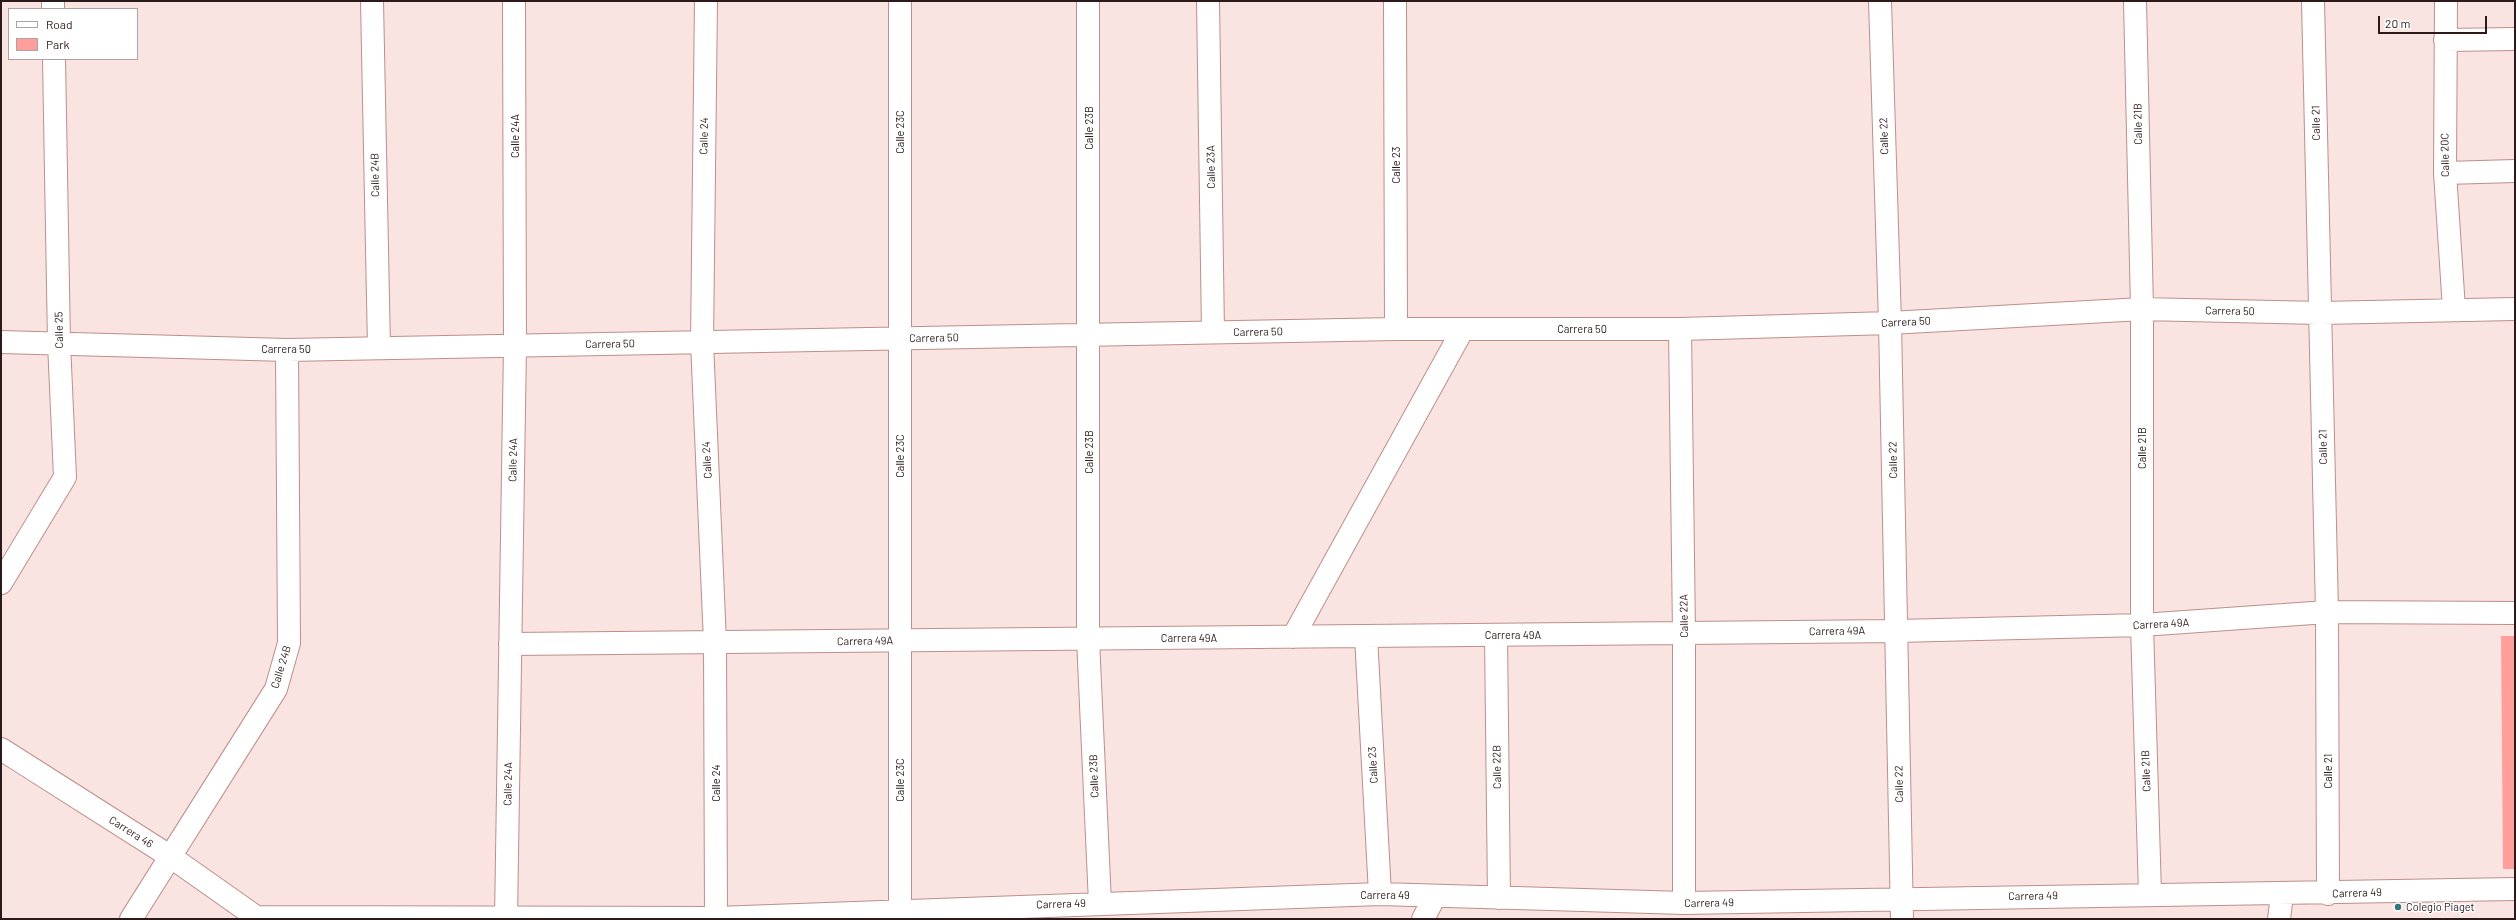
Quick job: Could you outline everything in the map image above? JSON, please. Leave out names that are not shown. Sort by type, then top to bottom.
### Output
[{"type":"street","name":"Calle 24B","points":[[372,1],[379,348]]},
{"type":"street","name":"Calle 24A","points":[[506,918],[515,346],[514,1]]},
{"type":"street","name":"Calle 24","points":[[706,1],[702,342],[715,642],[716,918]]},
{"type":"street","name":"Calle 23C","points":[[900,1],[900,911]]},
{"type":"street","name":"Calle 23B","points":[[1088,1],[1090,335],[1088,639],[1100,903]]},
{"type":"street","name":"Calle 23A","points":[[1208,1],[1213,332]]},
{"type":"street","name":"Calle 23","points":[[1395,1],[1396,329]]},
{"type":"street","name":"Calle 22","points":[[1880,1],[1890,323],[1897,631],[1901,909]]},
{"type":"street","name":"Calle 21B","points":[[2135,1],[2142,308],[2142,625],[2150,894]]},
{"type":"street","name":"Calle 21","points":[[2313,1],[2327,612],[2328,894]]},
{"type":"street","name":"Calle 20C","points":[[2446,1],[2445,173],[2454,309]]},
{"type":"street","points":[[2445,40],[2515,39]]},
{"type":"street","name":"Calle 25","points":[[1,584],[65,477],[59,343],[54,60]]},
{"type":"street","points":[[2445,173],[2515,172]]},
{"type":"street","name":"Carrera 50","points":[[1,342],[287,350],[1396,329],[1680,329],[1890,323],[2142,308],[2320,313],[2454,309],[2515,309]]},
{"type":"street","points":[[1293,637],[1462,329]]},
{"type":"street","name":"Calle 22A","points":[[1680,329],[1684,633],[1684,903]]},
{"type":"street","name":"Calle 24B","points":[[131,919],[276,689],[289,643],[287,350]]},
{"type":"street","name":"Carrera 49A","points":[[510,644],[1897,631],[2142,625],[2327,612],[2515,614]]},
{"type":"street","name":"Calle 22B","points":[[1496,635],[1499,898]]},
{"type":"street","name":"Calle 23","points":[[1366,636],[1380,894]]},
{"type":"street","name":"Carrera 46","points":[[1,749],[171,857],[258,918]]},
{"type":"street","name":"Carrera 49","points":[[258,918],[763,918],[900,911],[995,913],[1100,903],[1380,894],[1901,909],[2150,894],[2282,895],[2515,889]]},
{"type":"street","points":[[2279,919],[2282,895]]},
{"type":"street","points":[[1423,919],[1435,896]]},
{"type":"green space","points":[[2501,636],[2515,636],[2515,869],[2503,869]]},
{"type":"place","name":"Colegio Piaget","points":[[2398,907]]}]
